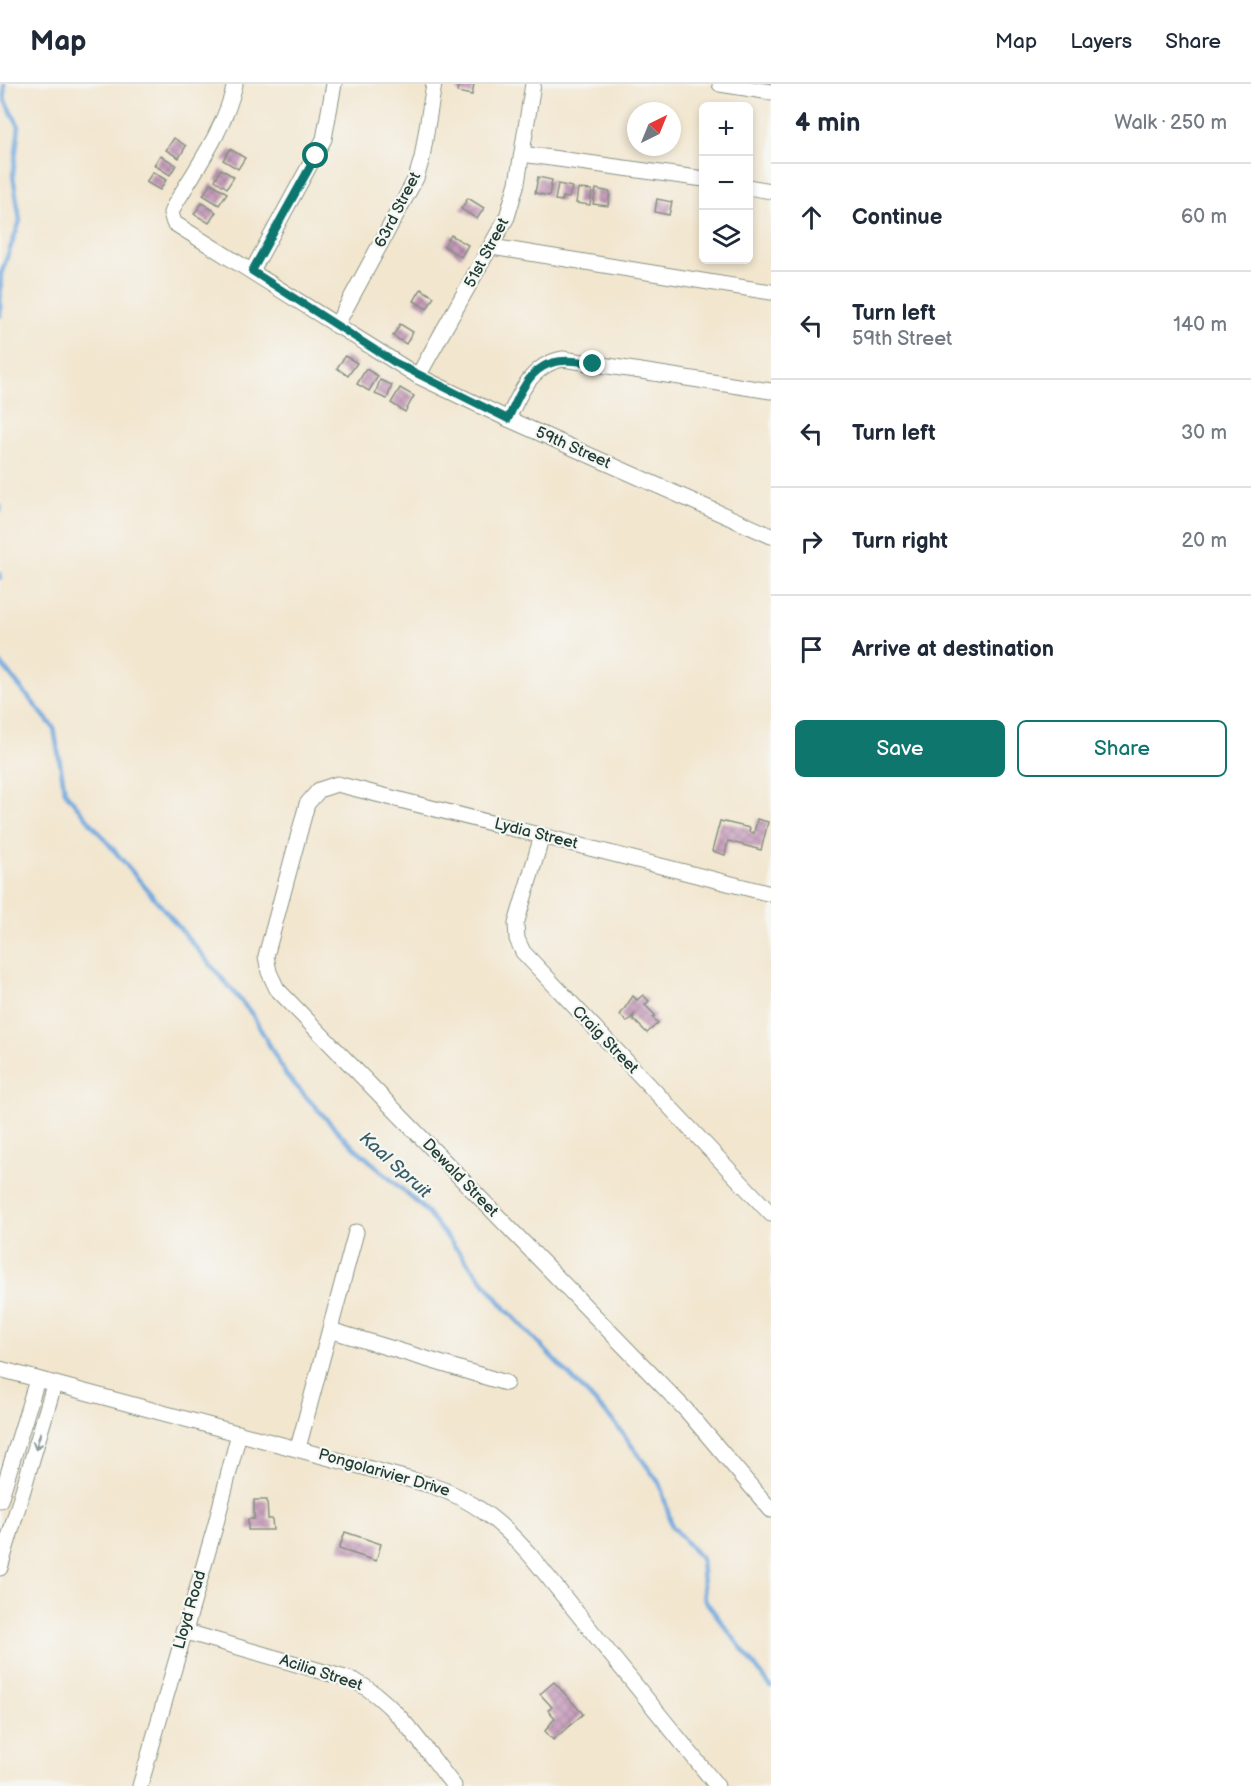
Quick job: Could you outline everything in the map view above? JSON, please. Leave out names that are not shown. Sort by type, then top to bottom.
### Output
[{"type":"street","name":"59th Street","points":[[235,84],[227,111],[214,138],[171,213],[174,223],[418,376],[508,419],[771,536]]},
{"type":"street","points":[[252,271],[320,147],[327,126],[334,84]]},
{"type":"street","name":"63rd Street","points":[[336,326],[416,178],[422,159],[434,84]]},
{"type":"street","name":"51st Street","points":[[418,376],[492,247],[512,203],[533,84]]},
{"type":"street","points":[[720,84],[771,92]]},
{"type":"street","points":[[522,154],[699,178]]},
{"type":"street","points":[[753,188],[771,190]]},
{"type":"street","points":[[492,247],[771,291]]},
{"type":"street","points":[[508,419],[518,397],[535,373],[554,361],[563,359],[771,391]]},
{"type":"street","name":"Lydia Street","points":[[307,804],[311,796],[326,786],[348,785],[771,894]]},
{"type":"street","name":"Dewald Street","points":[[307,804],[266,956],[269,972],[277,988],[686,1410],[771,1510]]},
{"type":"street","name":"Craig Street","points":[[542,836],[516,924],[517,939],[523,952],[771,1214]]},
{"type":"street","points":[[298,1448],[356,1232]]},
{"type":"street","points":[[330,1330],[506,1383]]},
{"type":"street","name":"Pongolarivier Drive","points":[[0,1369],[447,1490],[494,1517],[531,1557],[717,1786]]},
{"type":"street","points":[[0,1500],[37,1380]]},
{"type":"street","points":[[0,1568],[54,1385]]},
{"type":"street","name":"Lloyd Road","points":[[140,1786],[217,1519],[239,1433]]},
{"type":"street","name":"Acilia Street","points":[[183,1631],[355,1681],[367,1687],[391,1708],[454,1786]]},
{"type":"building","points":[[458,84],[474,84],[472,95],[457,92]]},
{"type":"building","points":[[174,138],[186,146],[179,158],[166,150]]},
{"type":"building","points":[[230,149],[245,158],[238,169],[223,160]]},
{"type":"building","points":[[160,155],[176,165],[170,175],[154,165]]},
{"type":"building","points":[[221,169],[234,177],[227,188],[215,180]]},
{"type":"building","points":[[153,172],[166,180],[160,190],[146,182]]},
{"type":"building","points":[[538,177],[552,180],[549,196],[535,193]]},
{"type":"building","points":[[211,183],[227,193],[219,205],[203,195]]},
{"type":"building","points":[[558,184],[572,187],[569,198],[563,197],[562,201],[555,200]]},
{"type":"building","points":[[578,189],[592,190],[590,205],[576,203]]},
{"type":"building","points":[[596,189],[610,192],[608,206],[593,204]]},
{"type":"building","points":[[468,198],[484,208],[477,219],[461,209]]},
{"type":"building","points":[[657,199],[672,202],[669,215],[655,212]]},
{"type":"building","points":[[202,203],[216,212],[209,223],[194,214]]},
{"type":"building","points":[[451,235],[468,245],[461,257],[444,246]]},
{"type":"building","points":[[421,289],[434,297],[427,309],[414,301]]},
{"type":"building","points":[[400,324],[413,332],[406,344],[393,336]]},
{"type":"building","points":[[345,356],[357,363],[348,376],[337,368]]},
{"type":"building","points":[[366,369],[378,376],[369,391],[357,384]]},
{"type":"building","points":[[380,380],[392,385],[387,399],[375,394]]},
{"type":"building","points":[[400,388],[414,396],[405,412],[391,403]]},
{"type":"building","points":[[757,819],[768,822],[761,850],[728,841],[725,855],[712,851],[720,821],[750,828],[749,832],[754,833]]},
{"type":"building","points":[[643,995],[649,1001],[645,1005],[655,1015],[653,1018],[658,1023],[647,1033],[633,1019],[634,1015],[627,1022],[620,1015],[633,996],[637,1000]]},
{"type":"building","points":[[254,1500],[267,1500],[268,1519],[272,1519],[273,1530],[248,1530],[248,1519],[254,1519]]},
{"type":"building","points":[[345,1532],[381,1544],[376,1561],[339,1549]]},
{"type":"building","points":[[554,1682],[583,1714],[553,1740],[545,1731],[555,1718],[548,1710],[552,1707],[540,1694]]},
{"type":"waterway","name":"Kaal Spruit","points":[[0,316],[1,274],[20,221],[13,175],[19,126],[5,101],[4,84]]},
{"type":"waterway","name":"Kaal Spruit","points":[[0,506],[0,511]]},
{"type":"waterway","name":"Kaal Spruit","points":[[0,663],[54,728],[65,792],[252,1014],[286,1075],[345,1139],[423,1208],[506,1309],[615,1423],[660,1484],[672,1526],[701,1559],[704,1599],[771,1687]]},
{"type":"route","points":[[316,156],[252,271],[418,376],[508,419],[527,382],[544,365],[563,359],[593,364]]}]
